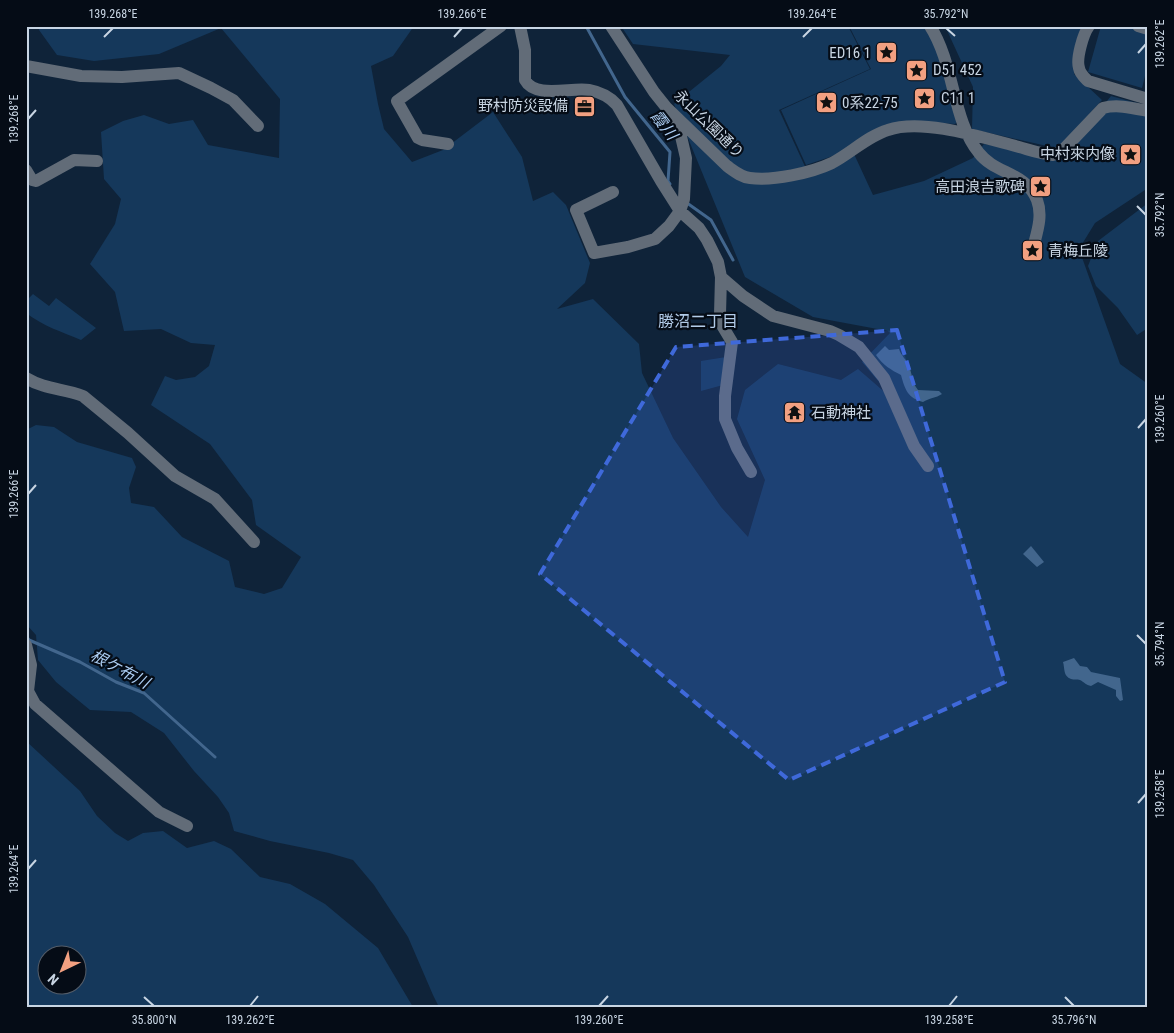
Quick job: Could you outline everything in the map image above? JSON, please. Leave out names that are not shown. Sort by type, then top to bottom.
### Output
[{"type":"street","points":[[448,144],[418,138],[397,101],[501,26]]},
{"type":"street","points":[[520,26],[525,50],[525,80],[527,84],[539,91],[589,90],[611,99],[617,105],[645,154],[707,240],[718,262],[721,277],[720,314],[723,327],[732,342],[724,396],[725,419],[737,448],[751,472]]},
{"type":"street","name":"永山公園通り","points":[[611,26],[654,92],[676,117],[727,166],[736,173],[749,178],[780,177],[806,172],[832,163],[888,130],[907,126],[966,134],[1052,155],[1063,150],[1102,108],[1110,106],[1148,111]]},
{"type":"street","points":[[930,26],[942,49],[966,134],[984,159],[1020,178],[1030,188],[1037,201],[1040,214],[1033,248]]},
{"type":"street","points":[[1089,26],[1085,32],[1078,59],[1078,66],[1084,77],[1088,81],[1148,99]]},
{"type":"street","points":[[1138,26],[1148,29]]},
{"type":"street","points":[[26,66],[81,76],[122,77],[179,74],[233,100],[258,126]]},
{"type":"street","points":[[613,192],[576,210],[594,253],[628,247],[655,239],[669,226],[682,206],[686,158],[680,132],[675,124],[676,117]]},
{"type":"street","points":[[26,170],[32,180],[36,181],[74,160],[97,161]]},
{"type":"street","points":[[721,277],[743,296],[773,316],[830,331],[859,347],[884,378],[910,439],[928,466]]},
{"type":"street","points":[[26,378],[50,389],[75,392],[83,396],[128,433],[175,476],[215,499],[254,542]]},
{"type":"street","points":[[26,645],[31,666],[28,691],[35,704],[159,812],[186,826]]},
{"type":"highlighted area","points":[[897,330],[1005,682],[789,780],[540,574],[676,347]]},
{"type":"shaded area","points":[[39,26],[414,26],[393,56],[371,66],[384,129],[412,162],[443,150],[493,112],[522,157],[533,201],[553,192],[566,205],[590,263],[585,283],[557,309],[593,299],[639,344],[642,373],[673,438],[721,507],[748,537],[765,480],[737,419],[745,390],[778,364],[841,380],[858,369],[896,402],[862,362],[890,333],[888,331],[813,317],[745,277],[674,104],[721,66],[730,55],[633,44],[621,26],[848,26],[870,69],[779,110],[808,173],[854,154],[873,195],[924,181],[973,158],[984,144],[1062,157],[1111,96],[1148,106],[1148,188],[1095,223],[1079,249],[1120,364],[1148,384],[1148,1007],[439,1007],[408,937],[374,885],[353,860],[234,831],[229,813],[218,797],[194,771],[164,733],[131,712],[90,710],[56,682],[38,660],[36,635],[26,624],[26,430],[36,425],[54,427],[77,442],[132,458],[136,467],[129,488],[131,503],[154,507],[182,537],[229,561],[235,587],[264,594],[282,588],[301,557],[256,525],[252,500],[210,444],[151,405],[165,376],[176,380],[195,377],[209,366],[215,345],[191,343],[161,329],[124,331],[115,292],[90,264],[115,224],[121,199],[104,179],[101,132],[123,121],[144,115],[169,124],[193,120],[208,145],[279,158],[280,99],[221,28],[159,54],[94,61],[57,55],[39,30]]},
{"type":"shaded area","points":[[849,26],[926,26],[939,53],[958,121],[955,124],[913,121],[830,157],[806,165],[781,110],[871,69]]},
{"type":"shaded area","points":[[945,26],[1083,26],[1074,74],[1102,100],[1062,144],[1056,148],[972,129],[973,87]]},
{"type":"shaded area","points":[[1101,26],[1123,26],[1148,34],[1148,76],[1145,76],[1142,88],[1088,72]]},
{"type":"shaded area","points":[[1148,203],[1148,328],[1137,335],[1118,308],[1096,286],[1088,266],[1098,241]]},
{"type":"shaded area","points":[[33,294],[49,306],[56,298],[96,328],[81,340],[39,322],[26,313],[26,301]]},
{"type":"shaded area","points":[[885,346],[889,350],[899,349],[908,364],[918,390],[939,391],[942,394],[923,402],[911,396],[906,389],[901,375],[887,367],[876,355]]},
{"type":"shaded area","points":[[726,357],[723,385],[701,391],[701,361]]},
{"type":"shaded area","points":[[1031,546],[1044,562],[1037,567],[1023,554]]},
{"type":"shaded area","points":[[1074,658],[1080,666],[1087,667],[1091,672],[1120,678],[1123,700],[1120,701],[1116,696],[1116,690],[1098,682],[1091,686],[1080,680],[1068,678],[1065,674],[1063,662]]},
{"type":"shaded area","points":[[26,741],[80,791],[97,816],[115,833],[128,841],[143,833],[163,831],[187,848],[214,841],[231,849],[260,877],[290,884],[325,904],[378,948],[413,1007],[26,1007]]},
{"type":"waterway","name":"霞川","points":[[586,26],[625,97],[670,152],[668,181],[670,184]]},
{"type":"waterway","name":"霞川","points":[[687,203],[711,220],[733,260]]},
{"type":"waterway","name":"根ケ布川","points":[[26,636],[29,640],[80,662],[116,682],[144,693],[215,757]]},
{"type":"place","name":"ED16 1","points":[[887,53]]},
{"type":"place","name":"D51 452","points":[[917,70]]},
{"type":"place","name":"C11 1","points":[[925,98]]},
{"type":"place","name":"0系22-75","points":[[826,103]]},
{"type":"place","name":"野村防災設備","points":[[584,106]]},
{"type":"place","name":"中村來内像","points":[[1131,154]]},
{"type":"place","name":"高田浪吉歌碑","points":[[1041,187]]},
{"type":"place","name":"青梅丘陵","points":[[1032,251]]},
{"type":"place","name":"石動神社","points":[[795,413]]},
{"type":"district","name":"勝沼二丁目","points":[[698,321]]}]
